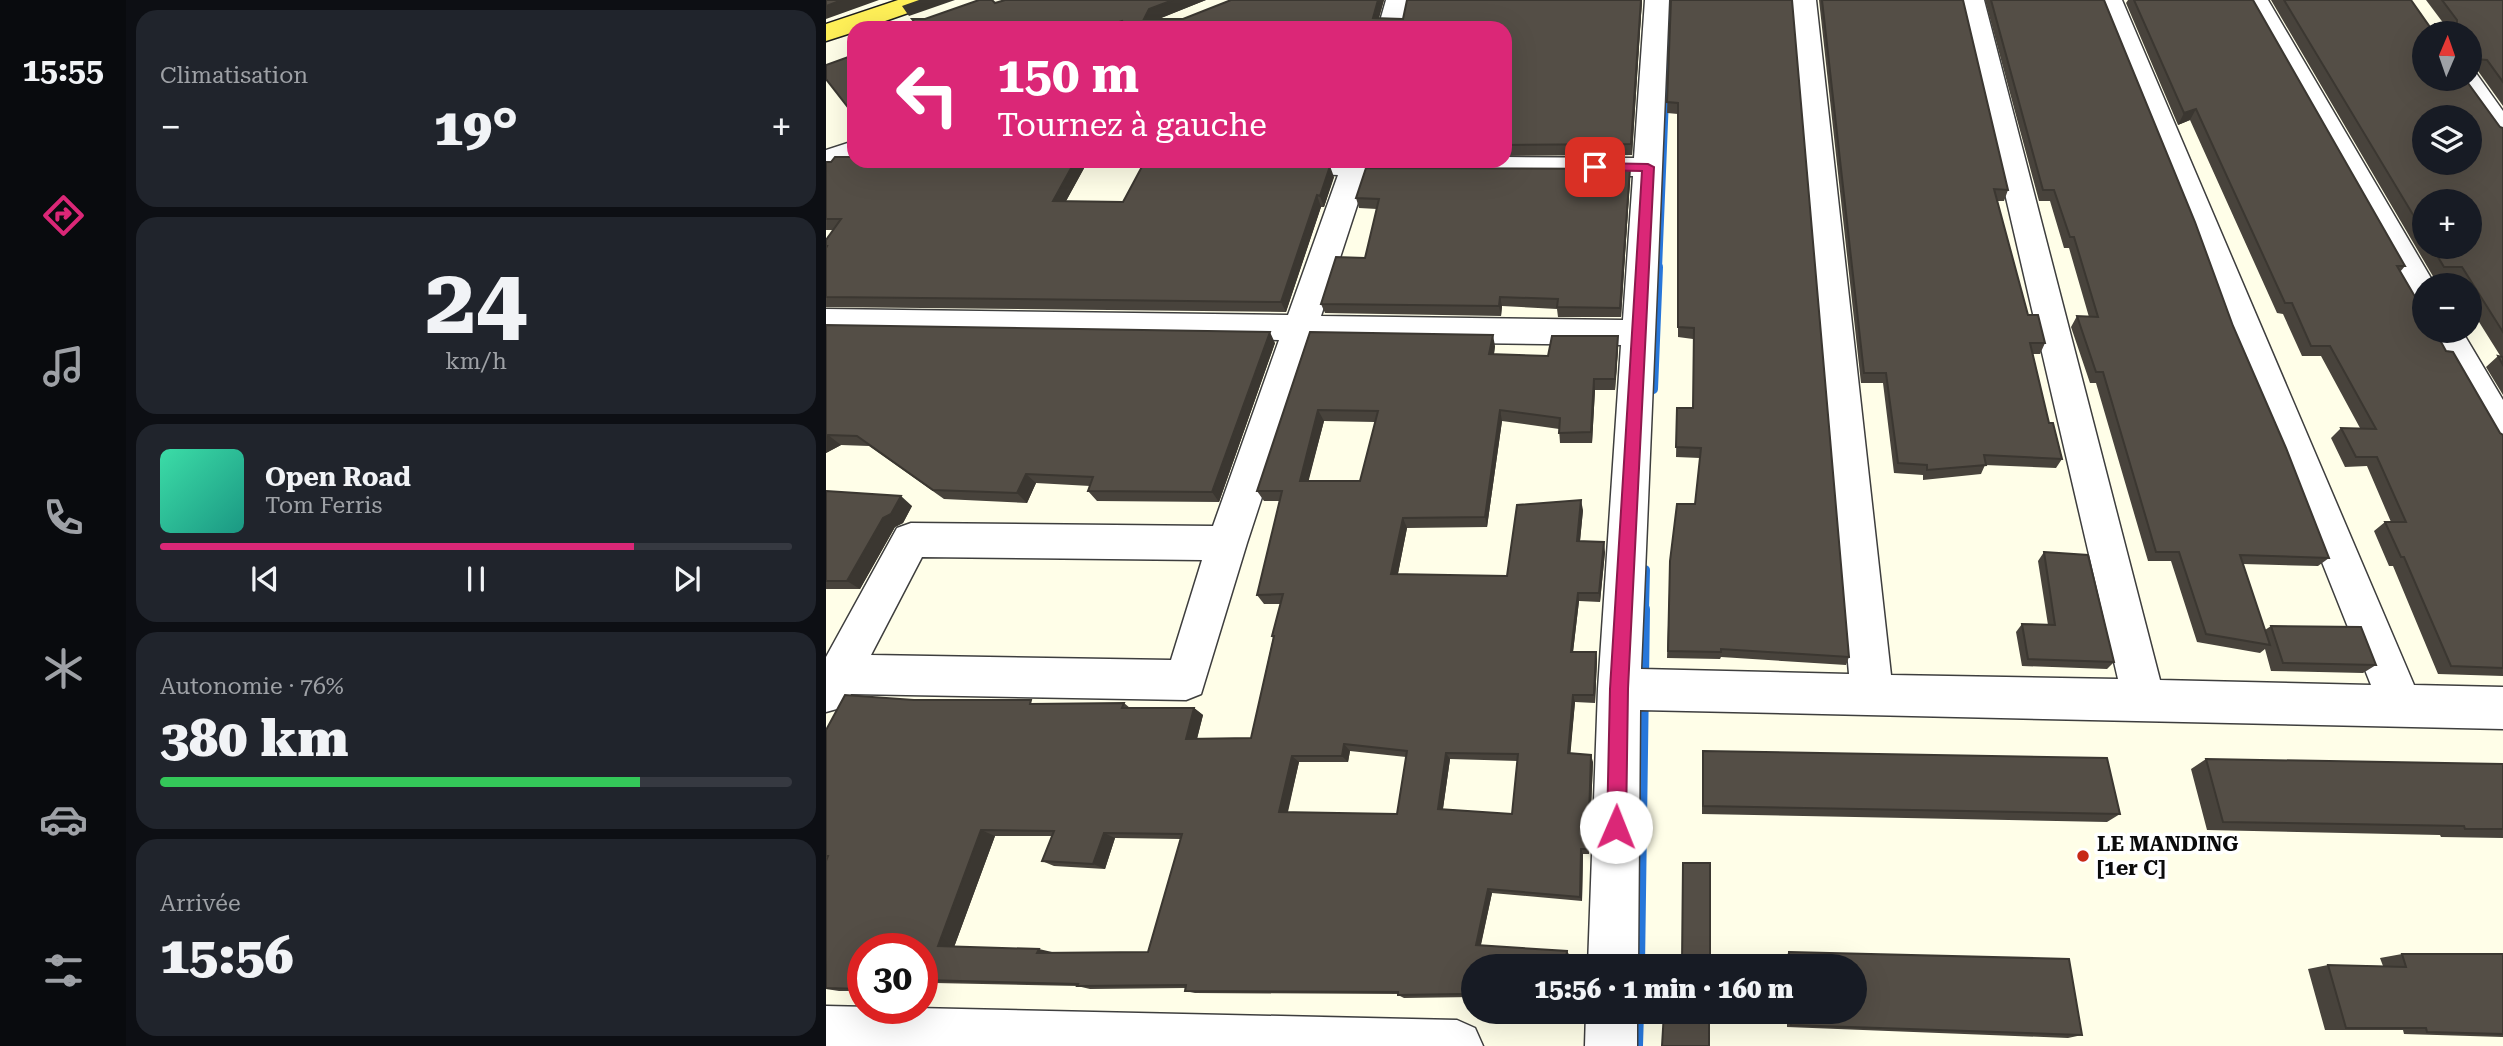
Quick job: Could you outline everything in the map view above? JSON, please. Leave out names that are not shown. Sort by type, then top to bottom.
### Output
[{"type":"main road","points":[[916,21],[932,8]]},
{"type":"main road","points":[[877,21],[932,8]]},
{"type":"main road","points":[[826,33],[847,28]]},
{"type":"main road","points":[[826,57],[847,50]]},
{"type":"street","points":[[1393,21],[1398,0]]},
{"type":"street","points":[[1613,954],[1619,689],[1657,0]]},
{"type":"street","points":[[1804,0],[1872,694]]},
{"type":"street","points":[[1972,0],[2144,700]]},
{"type":"street","points":[[2110,0],[2401,706]]},
{"type":"street","points":[[2256,0],[2412,273]]},
{"type":"street","points":[[2475,91],[2503,131]]},
{"type":"street","points":[[1512,165],[1648,167]]},
{"type":"street","points":[[1227,543],[911,540],[832,686],[1186,680],[1227,543],[1354,168]]},
{"type":"street","points":[[826,321],[1639,333]]},
{"type":"street","points":[[2452,343],[2503,432]]},
{"type":"street","points":[[1619,689],[2503,708]]},
{"type":"street","points":[[1611,1046],[1612,1024]]},
{"type":"street","points":[[826,1032],[1457,1046]]},
{"type":"building","points":[[826,0],[842,0],[826,6]]},
{"type":"building","points":[[979,0],[992,0],[995,3],[1005,0],[1173,0],[1149,9],[1144,19],[1183,19],[1231,0],[1378,0],[1373,18],[1403,19],[1407,0],[1641,0],[1631,144],[1512,145],[1512,21],[912,19],[925,19]]},
{"type":"building","points":[[1671,0],[1792,0],[1849,657],[1721,649],[1721,652],[1668,651],[1670,561],[1677,504],[1695,504],[1701,448],[1676,447],[1677,408],[1693,408],[1694,328],[1678,327],[1678,103],[1667,102]]},
{"type":"building","points":[[1822,0],[1963,0],[2008,190],[1994,189],[2028,315],[2038,315],[2045,343],[2030,343],[2049,423],[2053,423],[2062,459],[1984,455],[1986,465],[1927,470],[1927,465],[1898,463],[1886,373],[1864,373]]},
{"type":"building","points":[[1991,0],[2104,0],[2195,222],[2233,326],[2286,448],[2329,558],[2240,555],[2270,645],[2206,634],[2179,552],[2156,552],[2103,372],[2096,372],[2077,316],[2098,317],[2074,237],[2070,237],[2054,190],[2043,190]]},
{"type":"building","points":[[2134,0],[2253,0],[2405,266],[2397,266],[2412,292],[2412,343],[2442,343],[2446,351],[2453,352],[2503,435],[2503,668],[2451,666],[2404,557],[2401,557],[2385,522],[2406,522],[2377,457],[2356,457],[2341,428],[2376,429],[2330,346],[2311,346],[2292,303],[2285,303],[2196,109],[2184,113]]},
{"type":"building","points":[[2284,0],[2411,0],[2426,21],[2412,21],[2412,91],[2474,91],[2503,128],[2503,332],[2482,299],[2482,273],[2466,273],[2462,267],[2444,267],[2439,259],[2482,259],[2482,189],[2412,189],[2412,213]]},
{"type":"building","points":[[2442,0],[2503,0],[2503,82],[2487,60],[2482,60],[2482,21],[2457,21]]},
{"type":"building","points":[[847,58],[847,106],[826,79],[826,65]]},
{"type":"building","points":[[835,157],[847,157],[847,168],[1071,168],[1053,201],[1123,202],[1141,168],[1329,168],[1320,196],[1317,195],[1281,302],[826,297],[826,240],[841,219],[826,219],[826,162],[831,162]]},
{"type":"building","points":[[1366,168],[1630,169],[1620,308],[1557,307],[1558,299],[1500,297],[1499,306],[1321,304],[1336,257],[1365,258],[1379,199],[1356,198]]},
{"type":"building","points":[[826,325],[1270,332],[1212,492],[1088,491],[1093,477],[1026,474],[1017,493],[933,490],[857,436],[826,437]]},
{"type":"building","points":[[1310,332],[1493,335],[1489,354],[1548,356],[1552,336],[1618,336],[1615,379],[1594,379],[1591,432],[1559,433],[1560,418],[1500,410],[1485,517],[1403,518],[1391,574],[1507,576],[1517,505],[1581,500],[1577,541],[1604,542],[1599,593],[1578,593],[1571,652],[1596,652],[1594,695],[1573,695],[1568,753],[1591,755],[1588,849],[1581,849],[1580,897],[1488,889],[1476,945],[1567,951],[1567,954],[1461,954],[1461,994],[1185,991],[1186,985],[1077,986],[1078,984],[938,980],[938,946],[938,933],[847,933],[847,989],[826,988],[826,730],[845,695],[914,700],[1031,700],[1030,704],[1124,703],[1122,708],[1194,708],[1186,739],[1251,738],[1283,594],[1257,595],[1282,491],[1257,491]],"holes":[[[1318,410],[1378,411],[1360,481],[1300,481]],[[1344,744],[1407,751],[1397,814],[1279,812],[1292,756],[1342,756]],[[1446,753],[1518,754],[1512,814],[1438,809]],[[981,830],[1054,831],[1042,861],[1093,864],[1104,833],[1182,834],[1148,952],[1037,953],[1039,949],[938,946]]]},
{"type":"building","points":[[826,491],[901,496],[891,514],[883,518],[847,581],[826,581]]},
{"type":"building","points":[[2044,552],[2088,555],[2114,662],[2028,659],[2022,624],[2055,625]]},
{"type":"building","points":[[2271,626],[2361,627],[2376,665],[2283,663]]},
{"type":"building","points":[[1703,751],[2107,758],[2120,814],[1703,806]]},
{"type":"building","points":[[2206,759],[2503,764],[2503,829],[2223,822]]},
{"type":"building","points":[[1683,863],[1710,863],[1710,954],[1682,954]]},
{"type":"building","points":[[1789,952],[2069,959],[2082,1035],[1791,1025],[1867,1024],[1867,954]]},
{"type":"building","points":[[2402,954],[2503,954],[2503,1034],[2427,1032],[2426,1028],[2346,1028],[2328,965],[2406,967]]},
{"type":"building","points":[[1663,1024],[1709,1024],[1709,1046],[1662,1046]]},
{"type":"waterway","points":[[1658,269],[1669,0]]},
{"type":"waterway","points":[[1653,389],[1658,267]]},
{"type":"waterway","points":[[1644,610],[1645,570]]},
{"type":"waterway","points":[[1639,954],[1644,609]]},
{"type":"waterway","points":[[1637,1046],[1638,1024]]},
{"type":"place","name":"LE MANDING [1er C]","points":[[2083,856]]},
{"type":"route","points":[[1595,167],[1648,167],[1619,689],[1616,827]]}]
